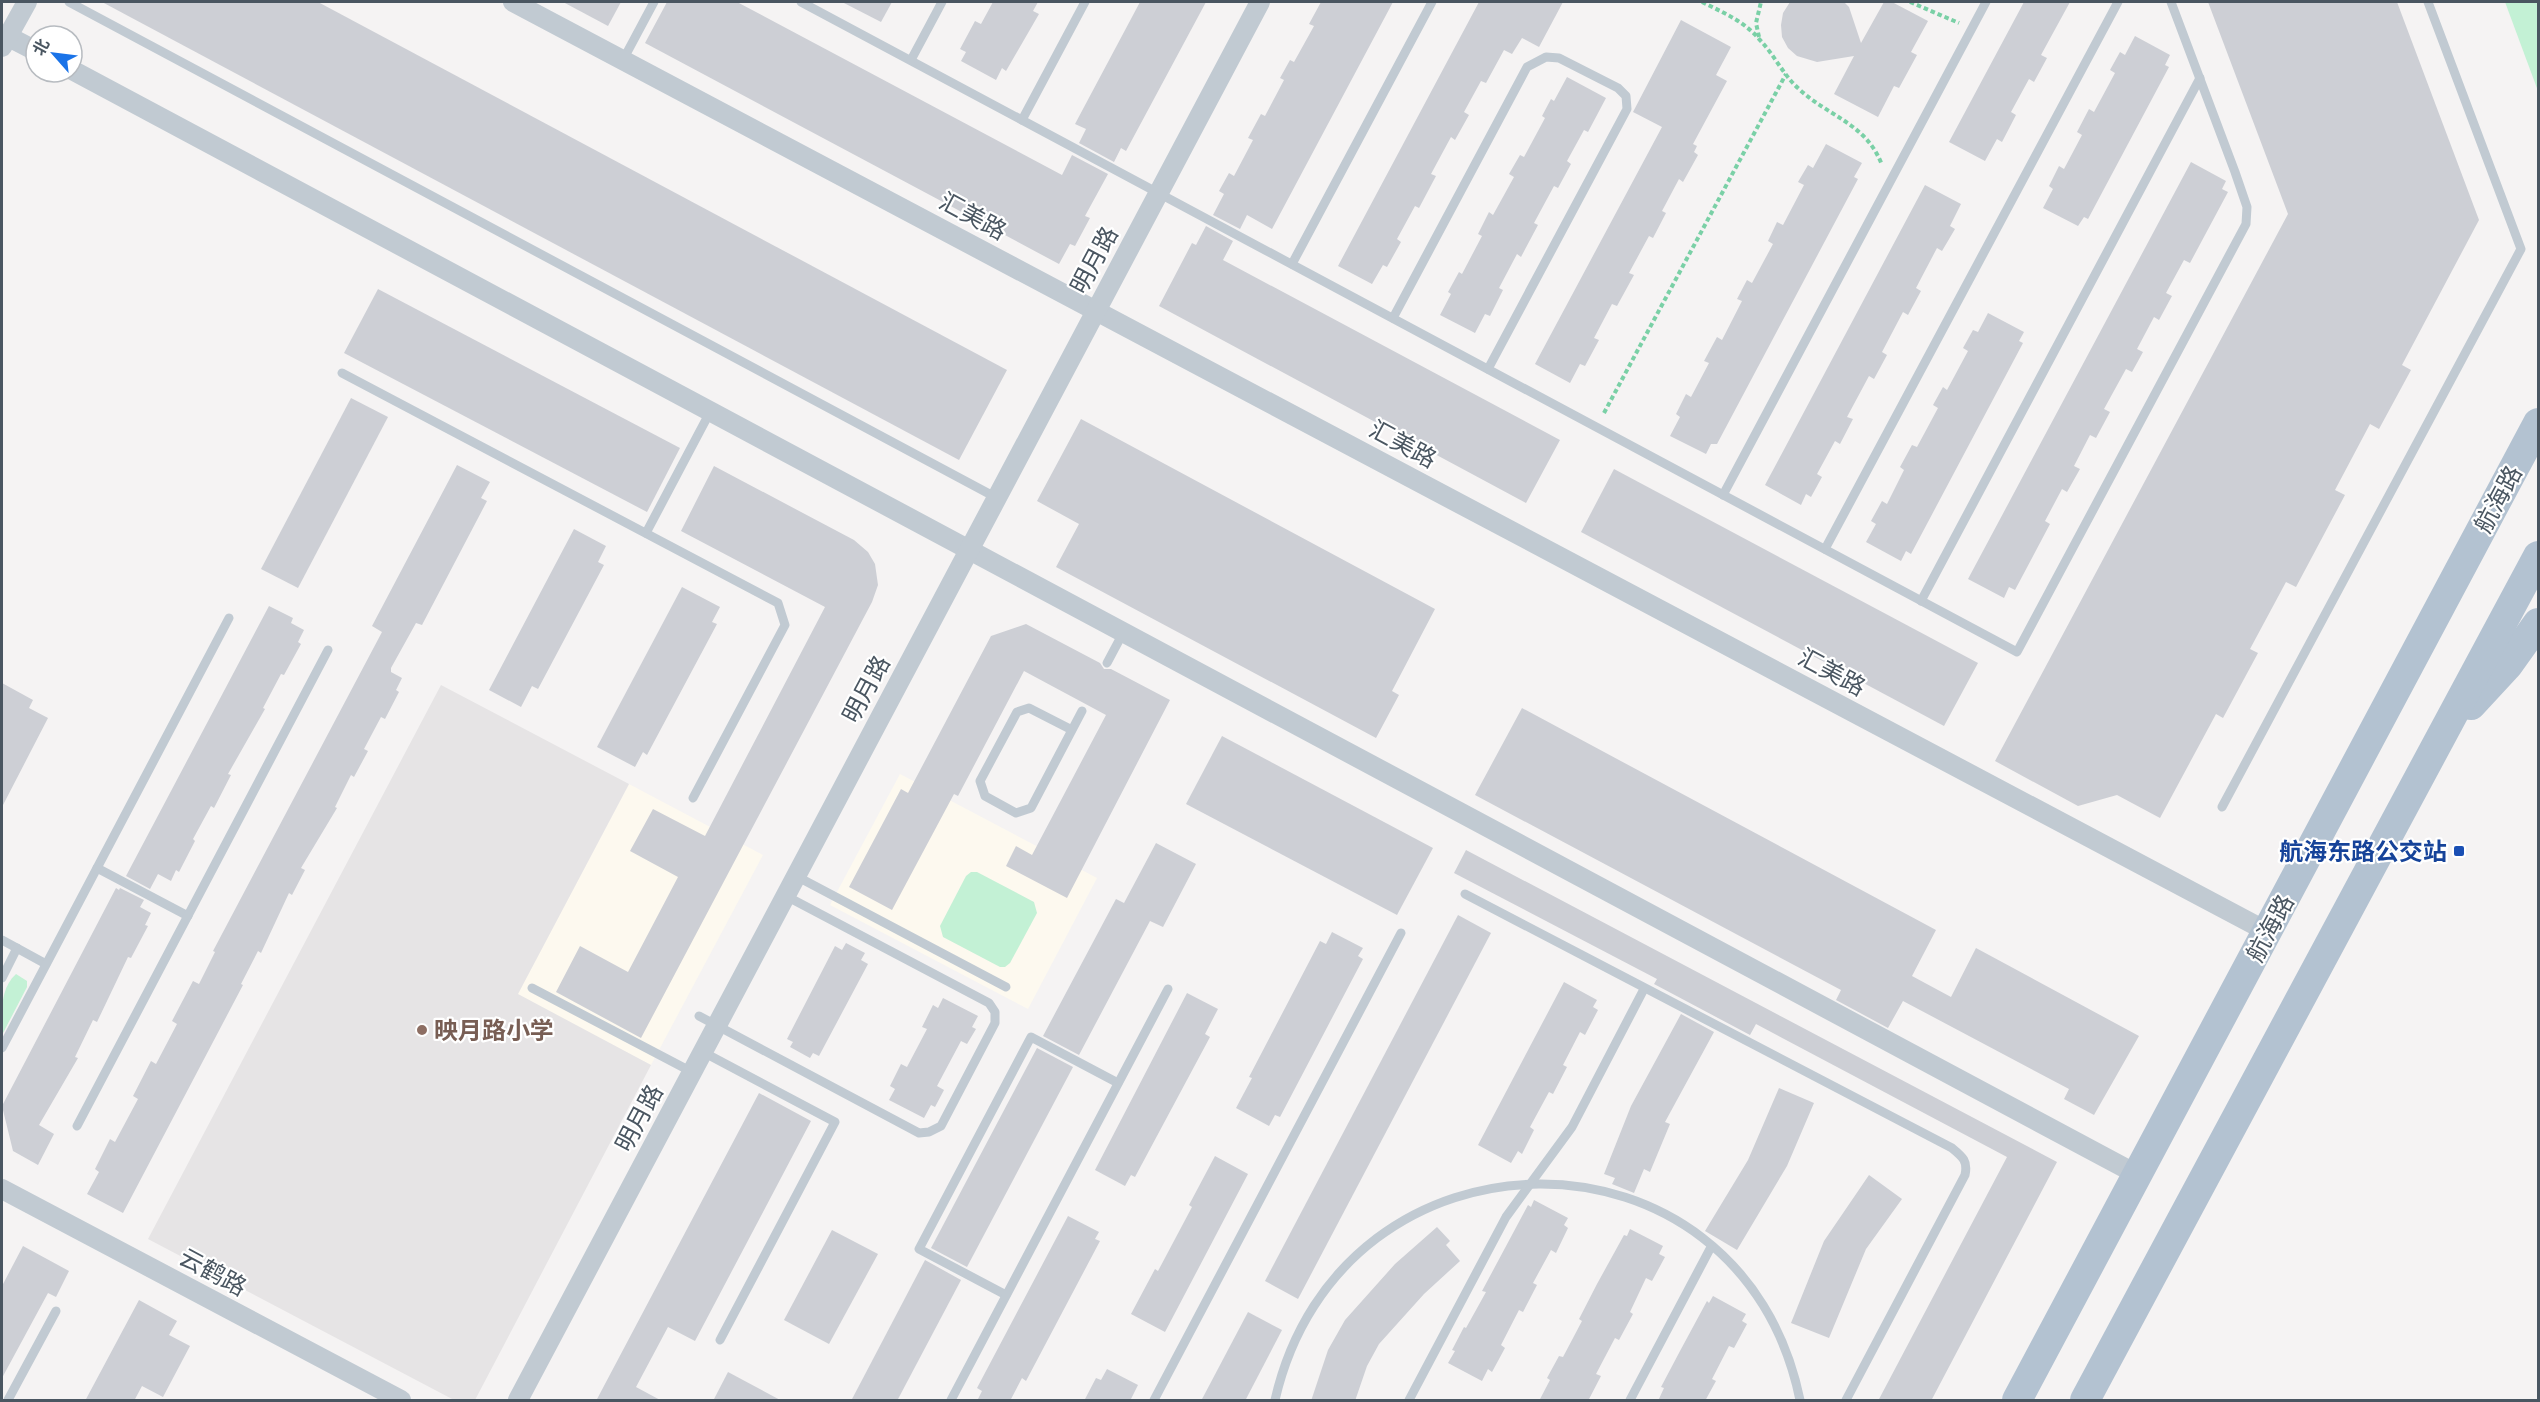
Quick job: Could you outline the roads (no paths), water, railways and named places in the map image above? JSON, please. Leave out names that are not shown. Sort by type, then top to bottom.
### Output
[{"type":"main road","name":"航海路","points":[[2017,1401],[2538,423]]},
{"type":"main road","points":[[2085,1401],[2538,555]]},
{"type":"main road","points":[[2444,733],[2508,665],[2538,623]]},
{"type":"street","points":[[24,47],[4,41],[27,2]]},
{"type":"street","name":"汇美路","points":[[513,2],[2268,932]]},
{"type":"street","name":"明月路","points":[[518,1401],[1260,2]]},
{"type":"street","points":[[84,76],[2138,1175]]},
{"type":"street","name":"云鹤路","points":[[2,1190],[401,1401]]},
{"type":"lane","points":[[69,2],[997,498]]},
{"type":"lane","points":[[623,60],[654,2]]},
{"type":"lane","points":[[801,2],[2017,652],[2246,224],[2247,207],[2171,2]]},
{"type":"lane","points":[[911,60],[942,2]]},
{"type":"lane","points":[[1022,120],[1085,2]]},
{"type":"lane","points":[[1292,264],[1432,2]]},
{"type":"lane","points":[[1723,495],[1986,2]]},
{"type":"lane","points":[[1825,549],[2118,2]]},
{"type":"lane","points":[[2222,807],[2521,249],[2428,2]]},
{"type":"lane","points":[[1393,318],[1527,67],[1546,57],[1559,58],[1618,88],[1626,96],[1627,109],[1488,369]]},
{"type":"lane","points":[[1921,601],[2200,78]]},
{"type":"lane","points":[[342,373],[778,603],[785,625],[693,798]]},
{"type":"lane","points":[[646,533],[710,412]]},
{"type":"lane","points":[[2,1048],[229,618]]},
{"type":"lane","points":[[1107,663],[1123,633]]},
{"type":"lane","points":[[77,1126],[328,650]]},
{"type":"lane","points":[[1072,730],[1029,708],[1017,712],[980,781],[984,796],[1016,813],[1031,808],[1082,711]]},
{"type":"lane","points":[[97,868],[188,916]]},
{"type":"lane","points":[[796,876],[1006,987]]},
{"type":"lane","points":[[1465,894],[1942,1143],[1964,1158],[1967,1166],[1965,1175],[1846,1401]]},
{"type":"lane","points":[[699,1016],[919,1133],[929,1132],[941,1126],[995,1023],[995,1012],[989,1003],[786,896]]},
{"type":"lane","points":[[1154,1401],[1401,933]]},
{"type":"lane","points":[[2,940],[46,964]]},
{"type":"lane","points":[[2,978],[17,948]]},
{"type":"lane","points":[[532,988],[692,1072]]},
{"type":"lane","points":[[951,1401],[1168,989]]},
{"type":"lane","points":[[1409,1401],[1506,1217],[1572,1127],[1644,989]]},
{"type":"lane","points":[[1006,1295],[919,1249],[1031,1037],[1118,1083]]},
{"type":"lane","points":[[703,1052],[835,1122],[720,1340]]},
{"type":"lane","points":[[1275,1401],[1291,1348],[1305,1320],[1321,1294],[1363,1248],[1414,1214],[1442,1201],[1471,1191],[1530,1183],[1587,1187],[1615,1194],[1668,1216],[1711,1247],[1735,1269],[1755,1294],[1772,1321],[1786,1350],[1800,1401]]},
{"type":"lane","points":[[1630,1401],[1711,1247]]},
{"type":"lane","points":[[8,1401],[56,1311]]},
{"type":"place","name":"航海东路公交站","points":[[2459,851]]},
{"type":"place","name":"映月路小学","points":[[422,1030]]}]
